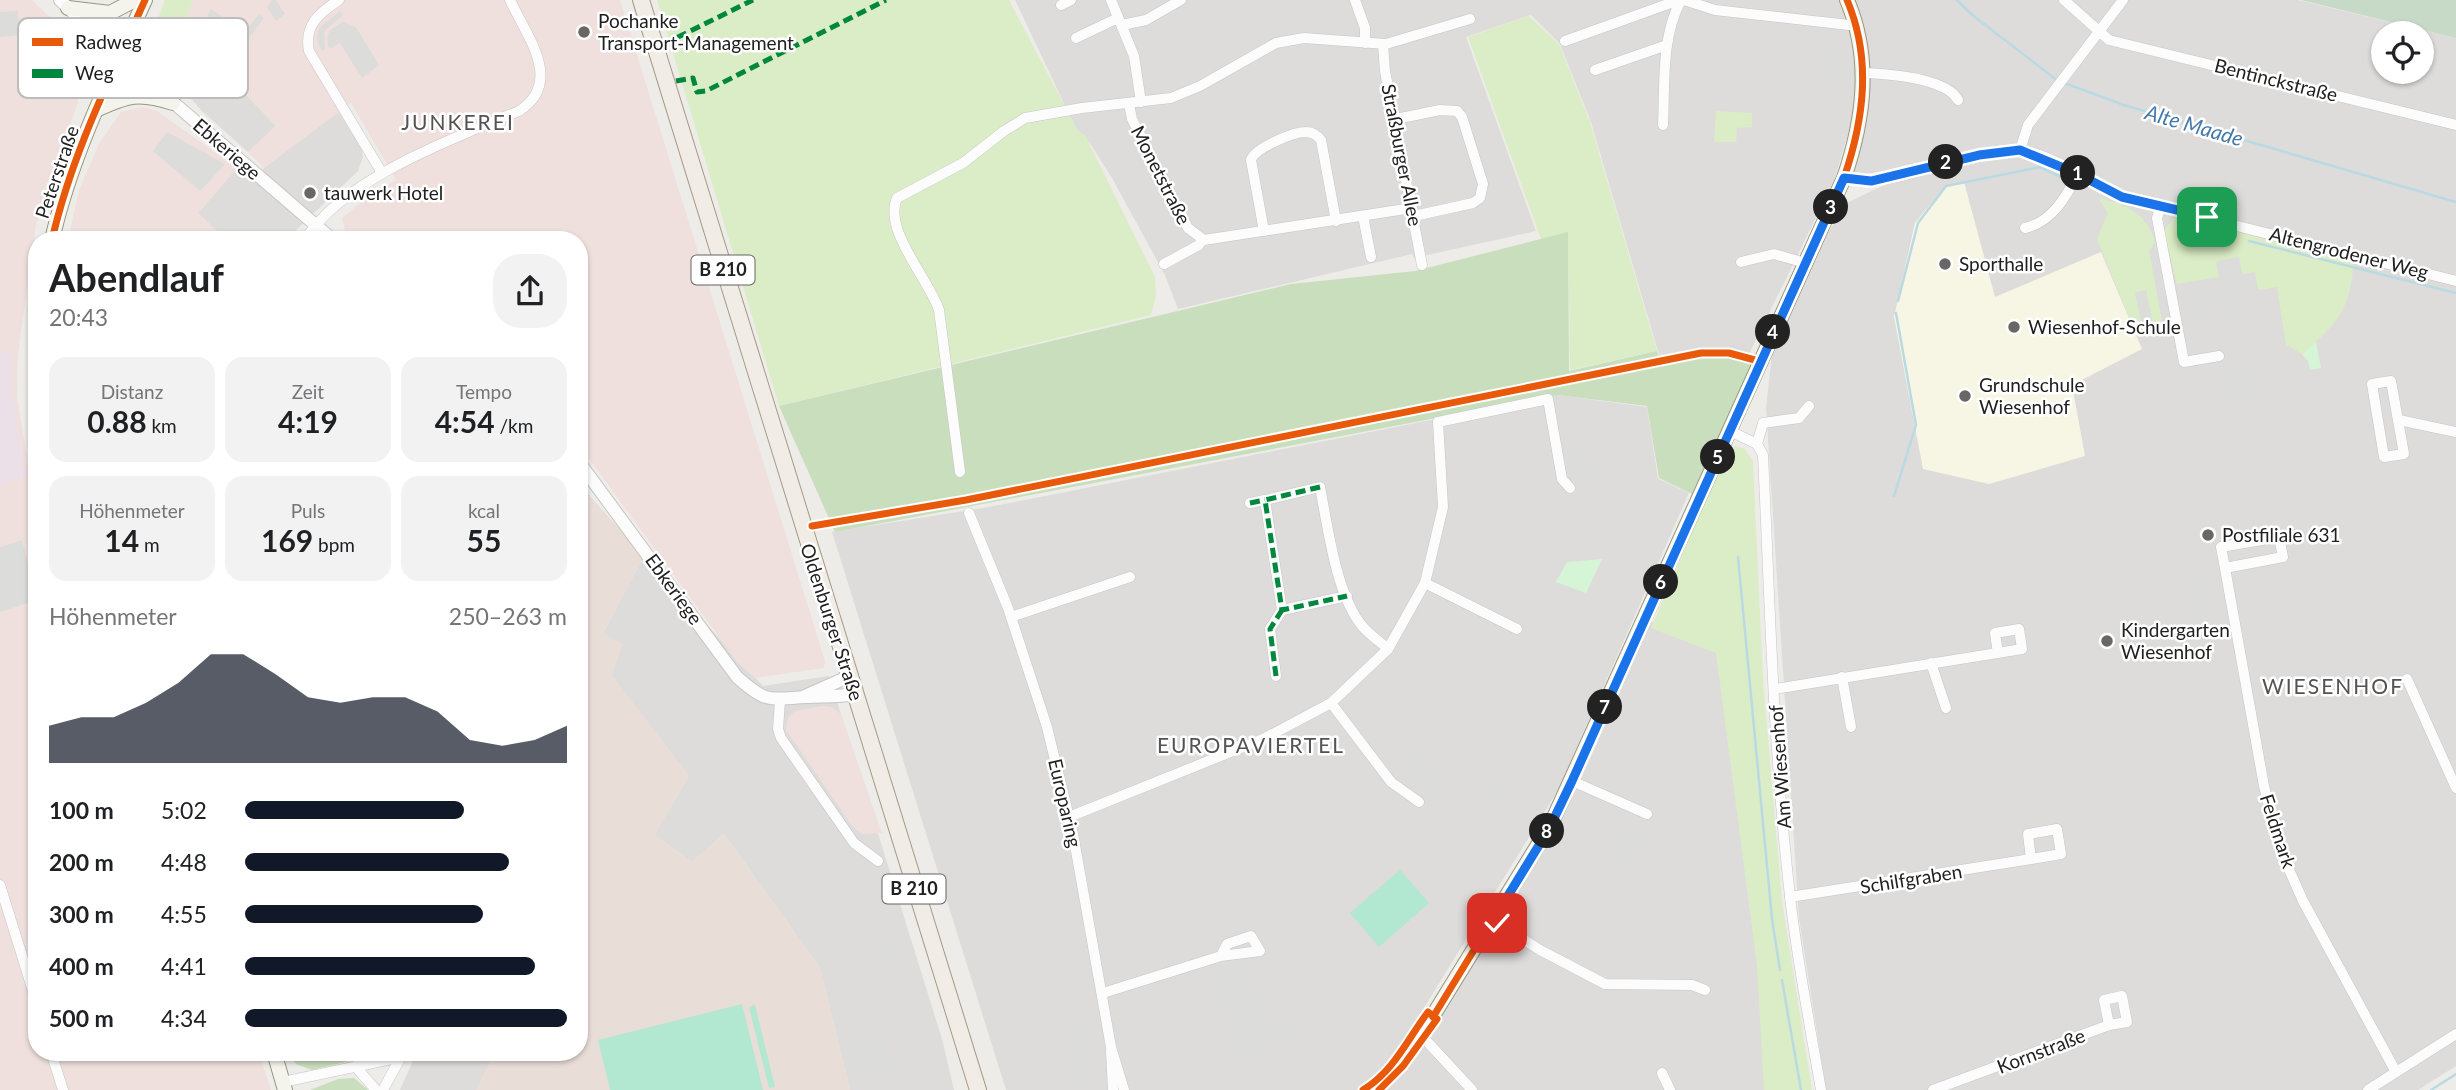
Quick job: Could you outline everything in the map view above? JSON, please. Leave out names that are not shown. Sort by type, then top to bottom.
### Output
[{"type":"main road","points":[[64,4],[110,13],[135,0]]},
{"type":"main road","name":"Peterstraße","points":[[136,18],[145,0]]},
{"type":"main road","name":"Oldenburger Straße","points":[[641,0],[976,1088]]},
{"type":"main road","points":[[1372,1090],[1399,1065],[1421,1035],[1549,829],[1844,178],[1856,135],[1865,73],[1858,26],[1847,0]]},
{"type":"main road","name":"Peterstraße","points":[[54,231],[66,185],[101,98]]},
{"type":"main road","points":[[96,110],[126,98]]},
{"type":"main road","points":[[277,1061],[284,1086]]},
{"type":"street","points":[[339,0],[313,20],[308,30],[309,51],[382,173]]},
{"type":"street","points":[[311,231],[359,188],[382,173],[519,111],[536,97],[542,73],[510,0]]},
{"type":"street","points":[[1111,0],[1134,56],[1141,102]]},
{"type":"street","points":[[1076,38],[1120,21],[1146,20],[1181,0]]},
{"type":"street","points":[[1355,0],[1365,28],[1366,43]]},
{"type":"street","points":[[1663,125],[1667,45],[1673,16],[1681,0]]},
{"type":"street","points":[[1565,41],[1681,0],[1715,10],[1858,26]]},
{"type":"street","name":"Bentinckstraße","points":[[2064,0],[2109,40],[2456,125]]},
{"type":"street","points":[[2020,150],[2028,125],[2123,0]]},
{"type":"street","name":"Ebkeriege","points":[[64,4],[78,18]]},
{"type":"street","points":[[960,472],[939,310],[932,289],[901,239],[893,208],[897,198],[963,163],[1025,118],[1045,113],[1171,98],[1200,86],[1276,43],[1304,38],[1383,44],[1470,19]]},
{"type":"street","name":"Straßburger Allee","points":[[1383,44],[1422,265]]},
{"type":"street","points":[[1595,69],[1667,45]]},
{"type":"street","points":[[1865,73],[1916,79],[1955,94],[1958,100]]},
{"type":"street","name":"Ebkeriege","points":[[168,98],[323,231]]},
{"type":"street","name":"Monetstraße","points":[[1129,104],[1132,119],[1188,228],[1202,240],[1473,203],[1480,198],[1483,184],[1462,117],[1457,111],[1440,110],[1396,119]]},
{"type":"street","points":[[1264,231],[1251,160],[1253,154],[1259,149],[1303,132],[1316,134],[1321,140],[1336,221]]},
{"type":"street","points":[[1844,178],[1871,181],[1979,155],[2020,150],[2078,174],[2122,197],[2161,206],[2157,218],[2184,362],[2219,356]]},
{"type":"street","points":[[2025,228],[2040,224],[2049,216],[2065,198],[2078,174]]},
{"type":"street","name":"Altengrodener Weg","points":[[2161,206],[2456,281]]},
{"type":"street","points":[[1363,216],[1371,257]]},
{"type":"street","name":"Monetstraße","points":[[1164,264],[1199,245],[1202,240]]},
{"type":"street","points":[[1741,262],[1774,254],[1805,263]]},
{"type":"street","points":[[2391,381],[2399,420],[2404,454],[2384,457],[2372,384],[2391,381]]},
{"type":"street","points":[[1069,817],[1263,739],[1331,703],[1388,649],[1425,583],[1443,507],[1438,422],[1548,399],[1563,479],[1570,488]]},
{"type":"street","points":[[1730,431],[1757,444],[1763,423],[1799,418],[1809,406]]},
{"type":"street","points":[[2399,420],[2456,432]]},
{"type":"street","name":"Am Wiesenhof","points":[[1757,444],[1763,455],[1774,689],[1790,897],[1821,1090]]},
{"type":"street","name":"Ebkeriege","points":[[588,474],[737,677],[763,697],[780,701]]},
{"type":"street","points":[[1250,503],[1320,487],[1332,546],[1347,596],[1363,627],[1388,649]]},
{"type":"street","points":[[1265,500],[1282,610],[1269,629],[1276,676]]},
{"type":"street","name":"Europaring","points":[[970,513],[1010,617],[1046,727],[1069,817],[1111,1047],[1124,1090]]},
{"type":"street","points":[[2279,537],[2283,557],[2225,568],[2221,547],[2279,537]]},
{"type":"street","name":"Feldmark","points":[[2225,568],[2260,767],[2279,847],[2303,901],[2396,1072]]},
{"type":"street","points":[[1010,617],[1130,577]]},
{"type":"street","points":[[1425,583],[1517,629]]},
{"type":"street","points":[[1282,610],[1347,596]]},
{"type":"street","points":[[1774,689],[1998,653]]},
{"type":"street","points":[[1931,663],[1946,708]]},
{"type":"street","points":[[804,697],[850,676]]},
{"type":"street","points":[[1842,677],[1851,727]]},
{"type":"street","points":[[2407,679],[2456,788]]},
{"type":"street","points":[[855,694],[780,701],[778,729],[781,738],[854,843],[878,860]]},
{"type":"street","points":[[1331,703],[1391,782],[1419,802]]},
{"type":"street","points":[[1572,781],[1647,814]]},
{"type":"street","name":"Schilfgraben","points":[[1790,897],[2031,859]]},
{"type":"street","points":[[0,885],[28,975]]},
{"type":"street","points":[[1493,920],[1605,984],[1692,985],[1705,990]]},
{"type":"street","points":[[1102,993],[1222,956]]},
{"type":"street","name":"Kornstraße","points":[[1933,1090],[2109,1025]]},
{"type":"street","points":[[2368,1090],[2456,1034]]},
{"type":"street","points":[[1421,1035],[1472,1090]]},
{"type":"street","name":"Europaring","points":[[1111,1047],[1113,1090]]},
{"type":"street","points":[[54,1061],[63,1090]]},
{"type":"street","points":[[284,1086],[375,1061]]},
{"type":"street","points":[[383,1090],[398,1061]]},
{"type":"street","points":[[355,1066],[376,1090]]},
{"type":"street","points":[[1662,1073],[1670,1090]]},
{"type":"street","points":[[1455,1090],[1459,1079]]},
{"type":"shaded area","points":[[0,0],[32,0],[51,18],[18,18],[18,98],[78,98],[35,231],[28,231],[28,282],[18,354],[17,397],[28,462],[28,1061],[262,1061],[271,1090],[0,1090]]},
{"type":"shaded area","points":[[193,0],[620,0],[825,661],[824,668],[755,678],[737,662],[588,457],[588,231],[345,231],[342,218],[371,194],[396,180],[351,103],[264,168],[248,152],[276,126],[248,97],[248,18],[186,18]]},
{"type":"shaded area","points":[[272,0],[276,0],[285,14],[276,21],[267,7]]},
{"type":"shaded area","points":[[1015,0],[1841,0],[1850,21],[1861,90],[1834,181],[1746,360],[1714,355],[1662,365],[1591,122],[1560,44],[1531,15],[1466,37],[1536,231],[1414,258],[1412,254],[1178,309],[1165,275],[1112,178],[1090,143],[1077,131]]},
{"type":"shaded area","points":[[1850,0],[2118,0],[2092,33],[2019,148],[1849,177],[1862,123]]},
{"type":"shaded area","points":[[2126,0],[2298,0],[2385,21],[2371,21],[2371,84],[2434,84],[2434,33],[2456,38],[2456,1066],[2418,1090],[1826,1090],[1799,918],[1766,408],[1772,354],[1827,234],[1849,202],[1882,186],[2019,152],[2030,126]]},
{"type":"shaded area","points":[[2301,0],[2456,0],[2456,38],[2434,33],[2434,21],[2387,21]]},
{"type":"shaded area","points":[[211,9],[224,18],[210,18],[207,16]]},
{"type":"shaded area","points":[[18,11],[18,35],[0,37],[0,12]]},
{"type":"shaded area","points":[[340,11],[343,15],[324,31],[325,49],[321,51],[317,38],[319,28]]},
{"type":"shaded area","points":[[259,14],[264,18],[251,36],[248,28]]},
{"type":"shaded area","points":[[343,22],[356,27],[379,65],[362,78],[340,43],[331,48],[328,45],[330,30]]},
{"type":"shaded area","points":[[1830,48],[1853,56],[1858,90],[1826,81]]},
{"type":"shaded area","points":[[248,97],[276,126],[248,152],[190,98]]},
{"type":"shaded area","points":[[143,107],[157,111],[237,168],[198,213],[217,231],[70,231],[79,190],[99,144],[121,112]]},
{"type":"shaded area","points":[[338,111],[361,148],[363,157],[358,171],[296,231],[217,231],[198,213],[237,168],[254,181],[264,168]]},
{"type":"shaded area","points":[[167,132],[225,164],[200,191],[153,151]]},
{"type":"shaded area","name":"Wiesenhof-Schule","points":[[1964,182],[1995,297],[2101,252],[2142,349],[2072,385],[2085,456],[1989,484],[1923,469],[1894,317],[1915,223],[1946,185]]},
{"type":"shaded area","points":[[2160,234],[2178,327],[2165,336],[2149,251]]},
{"type":"shaded area","points":[[2239,257],[2255,272],[2258,290],[2239,293],[2245,325],[2224,328],[2219,297],[2191,302],[2188,282],[2218,277],[2216,261]]},
{"type":"shaded area","points":[[2147,289],[2155,334],[2144,336],[2135,292]]},
{"type":"shaded area","points":[[2216,303],[2220,326],[2195,330],[2192,307]]},
{"type":"shaded area","points":[[2221,338],[2222,345],[2194,346],[2192,340]]},
{"type":"shaded area","points":[[12,352],[12,393],[26,476],[0,484],[0,354]]},
{"type":"shaded area","points":[[2250,366],[2256,398],[2223,404],[2217,372]]},
{"type":"shaded area","name":"EUROPAVIERTEL","points":[[1558,395],[1647,407],[1658,479],[1689,493],[1558,790],[1390,1063],[1358,1090],[1006,1090],[832,532],[989,507]]},
{"type":"shaded area","points":[[1582,451],[1584,457],[1591,456],[1596,488],[1585,490],[1582,481],[1571,473],[1562,453]]},
{"type":"shaded area","points":[[588,494],[644,556],[603,633],[623,644],[612,675],[689,776],[655,835],[692,862],[724,834],[820,968],[850,1090],[476,1090],[490,1061],[588,1061]]},
{"type":"shaded area","points":[[22,540],[28,564],[28,603],[0,612],[0,547]]},
{"type":"shaded area","points":[[644,556],[763,686],[829,676],[942,1039],[954,1090],[850,1090],[820,968],[724,834],[692,862],[654,835],[689,776],[611,675],[603,633]]},
{"type":"shaded area","points":[[2205,580],[2217,648],[2197,652],[2185,583]]},
{"type":"shaded area","points":[[1651,622],[1722,649],[1772,1090],[1385,1090],[1422,1048],[1550,834]]},
{"type":"shaded area","points":[[832,707],[841,714],[882,833],[862,834],[852,826],[786,730],[788,717],[795,711]]},
{"type":"shaded area","points":[[1419,741],[1449,788],[1430,798],[1398,758]]},
{"type":"shaded area","points":[[1486,786],[1506,796],[1499,811],[1479,801]]},
{"type":"shaded area","points":[[1630,822],[1650,830],[1637,864],[1615,855]]},
{"type":"shaded area","points":[[892,928],[901,959],[874,967],[869,950]]},
{"type":"shaded area","points":[[1236,959],[1251,964],[1266,1025],[1288,1021],[1293,1042],[1232,1056],[1214,968]]},
{"type":"shaded area","points":[[1089,1025],[1096,1070],[1090,1072],[1085,1085],[1070,1078],[1061,1030]]},
{"type":"shaded area","points":[[884,1039],[894,1070],[854,1082],[845,1050]]},
{"type":"shaded area","points":[[413,1061],[491,1061],[477,1090],[400,1090]]},
{"type":"green space","points":[[165,0],[193,0],[186,18],[158,18]]},
{"type":"green space","points":[[657,0],[1009,0],[1078,131],[1085,135],[1155,277],[1156,296],[1151,315],[779,406]]},
{"type":"green space","points":[[1529,16],[1559,44],[1590,122],[1657,351],[1570,370],[1568,233],[1541,239],[1468,37]]},
{"type":"green space","points":[[1716,111],[1752,113],[1752,127],[1737,128],[1736,142],[1714,142]]},
{"type":"green space","points":[[2098,198],[2134,211],[2151,232],[2155,242],[2149,251],[2164,332],[2155,334],[2146,290],[2135,292],[2144,336],[2137,337],[2097,239],[2108,213]]},
{"type":"green space","points":[[2194,214],[2354,254],[2347,300],[2342,312],[2327,332],[2302,354],[2286,345],[2277,287],[2258,290],[2255,272],[2242,274],[2239,257],[2216,261],[2219,277],[2177,284],[2164,231],[2174,218]]},
{"type":"green space","points":[[1568,232],[1569,371],[1657,351],[1662,366],[1714,355],[1753,362],[1692,494],[1659,478],[1647,406],[1558,395],[835,532],[779,406],[1291,284],[1415,271]]},
{"type":"green space","points":[[2316,342],[2321,368],[2310,370],[2308,361],[2302,354]]},
{"type":"green space","points":[[1735,446],[1745,449],[1753,461],[1763,679],[1782,901],[1812,1090],[1764,1090],[1757,965],[1716,653],[1651,628],[1726,453]]},
{"type":"green space","points":[[1602,559],[1586,593],[1556,582],[1567,562]]},
{"type":"green space","points":[[1400,870],[1429,903],[1379,947],[1350,913]]},
{"type":"green space","points":[[742,1004],[763,1090],[610,1090],[598,1040]]},
{"type":"green space","points":[[755,1005],[775,1087],[769,1088],[749,1007]]},
{"type":"green space","points":[[294,1061],[349,1061],[312,1070]]},
{"type":"green space","points":[[354,1078],[368,1090],[310,1090],[338,1079]]},
{"type":"waterway","name":"Alte Maade","points":[[1957,0],[1971,14],[2058,81]]},
{"type":"waterway","name":"Alte Maade","points":[[2064,83],[2124,105],[2456,202]]},
{"type":"waterway","points":[[1898,301],[1918,223],[1946,186],[2040,167],[2065,179]]},
{"type":"waterway","points":[[2249,241],[2456,293]]},
{"type":"waterway","points":[[1894,496],[1916,425],[1896,313]]},
{"type":"waterway","points":[[1738,557],[1772,919],[1780,970]]},
{"type":"waterway","points":[[1782,980],[1801,1090]]},
{"type":"waterway","points":[[2431,1090],[2456,1074]]},
{"type":"marked path","points":[[664,44],[753,0]]},
{"type":"marked path","points":[[676,81],[693,78],[697,92],[706,91],[886,0]]},
{"type":"marked path","points":[[1320,487],[1265,500],[1282,610],[1347,596]]},
{"type":"marked path","points":[[1250,503],[1265,500]]},
{"type":"marked path","points":[[1276,676],[1270,629],[1282,610]]},
{"type":"cycle path","points":[[137,18],[145,0]]},
{"type":"cycle path","points":[[1433,1017],[1551,824],[1844,178],[1856,134],[1862,89],[1860,44],[1847,0]]},
{"type":"cycle path","points":[[54,231],[70,178],[101,98]]},
{"type":"cycle path","points":[[812,526],[966,500],[1701,353],[1729,353],[1755,360]]},
{"type":"cycle path","points":[[1363,1090],[1392,1064],[1428,1012],[1437,1019],[1403,1066],[1379,1090]]},
{"type":"place","name":"Pochanke Transport-Management","points":[[584,32]]},
{"type":"place","name":"tauwerk Hotel","points":[[310,193]]},
{"type":"place","name":"Sporthalle","points":[[1945,264]]},
{"type":"place","name":"Wiesenhof-Schule","points":[[2014,327]]},
{"type":"place","name":"Grundschule Wiesenhof","points":[[1965,396]]},
{"type":"place","name":"Postfiliale 631","points":[[2208,535]]},
{"type":"place","name":"Kindergarten Wiesenhof","points":[[2107,641]]},
{"type":"district","name":"JUNKEREI","points":[[458,123]]},
{"type":"district","name":"WIESENHOF","points":[[2333,687]]},
{"type":"district","name":"EUROPAVIERTEL","points":[[1251,746]]},
{"type":"route","points":[[1497,923],[1493,920],[1549,829],[1572,781],[1844,178],[1871,181],[1979,155],[2020,150],[2078,174],[2122,197],[2207,217]]}]
